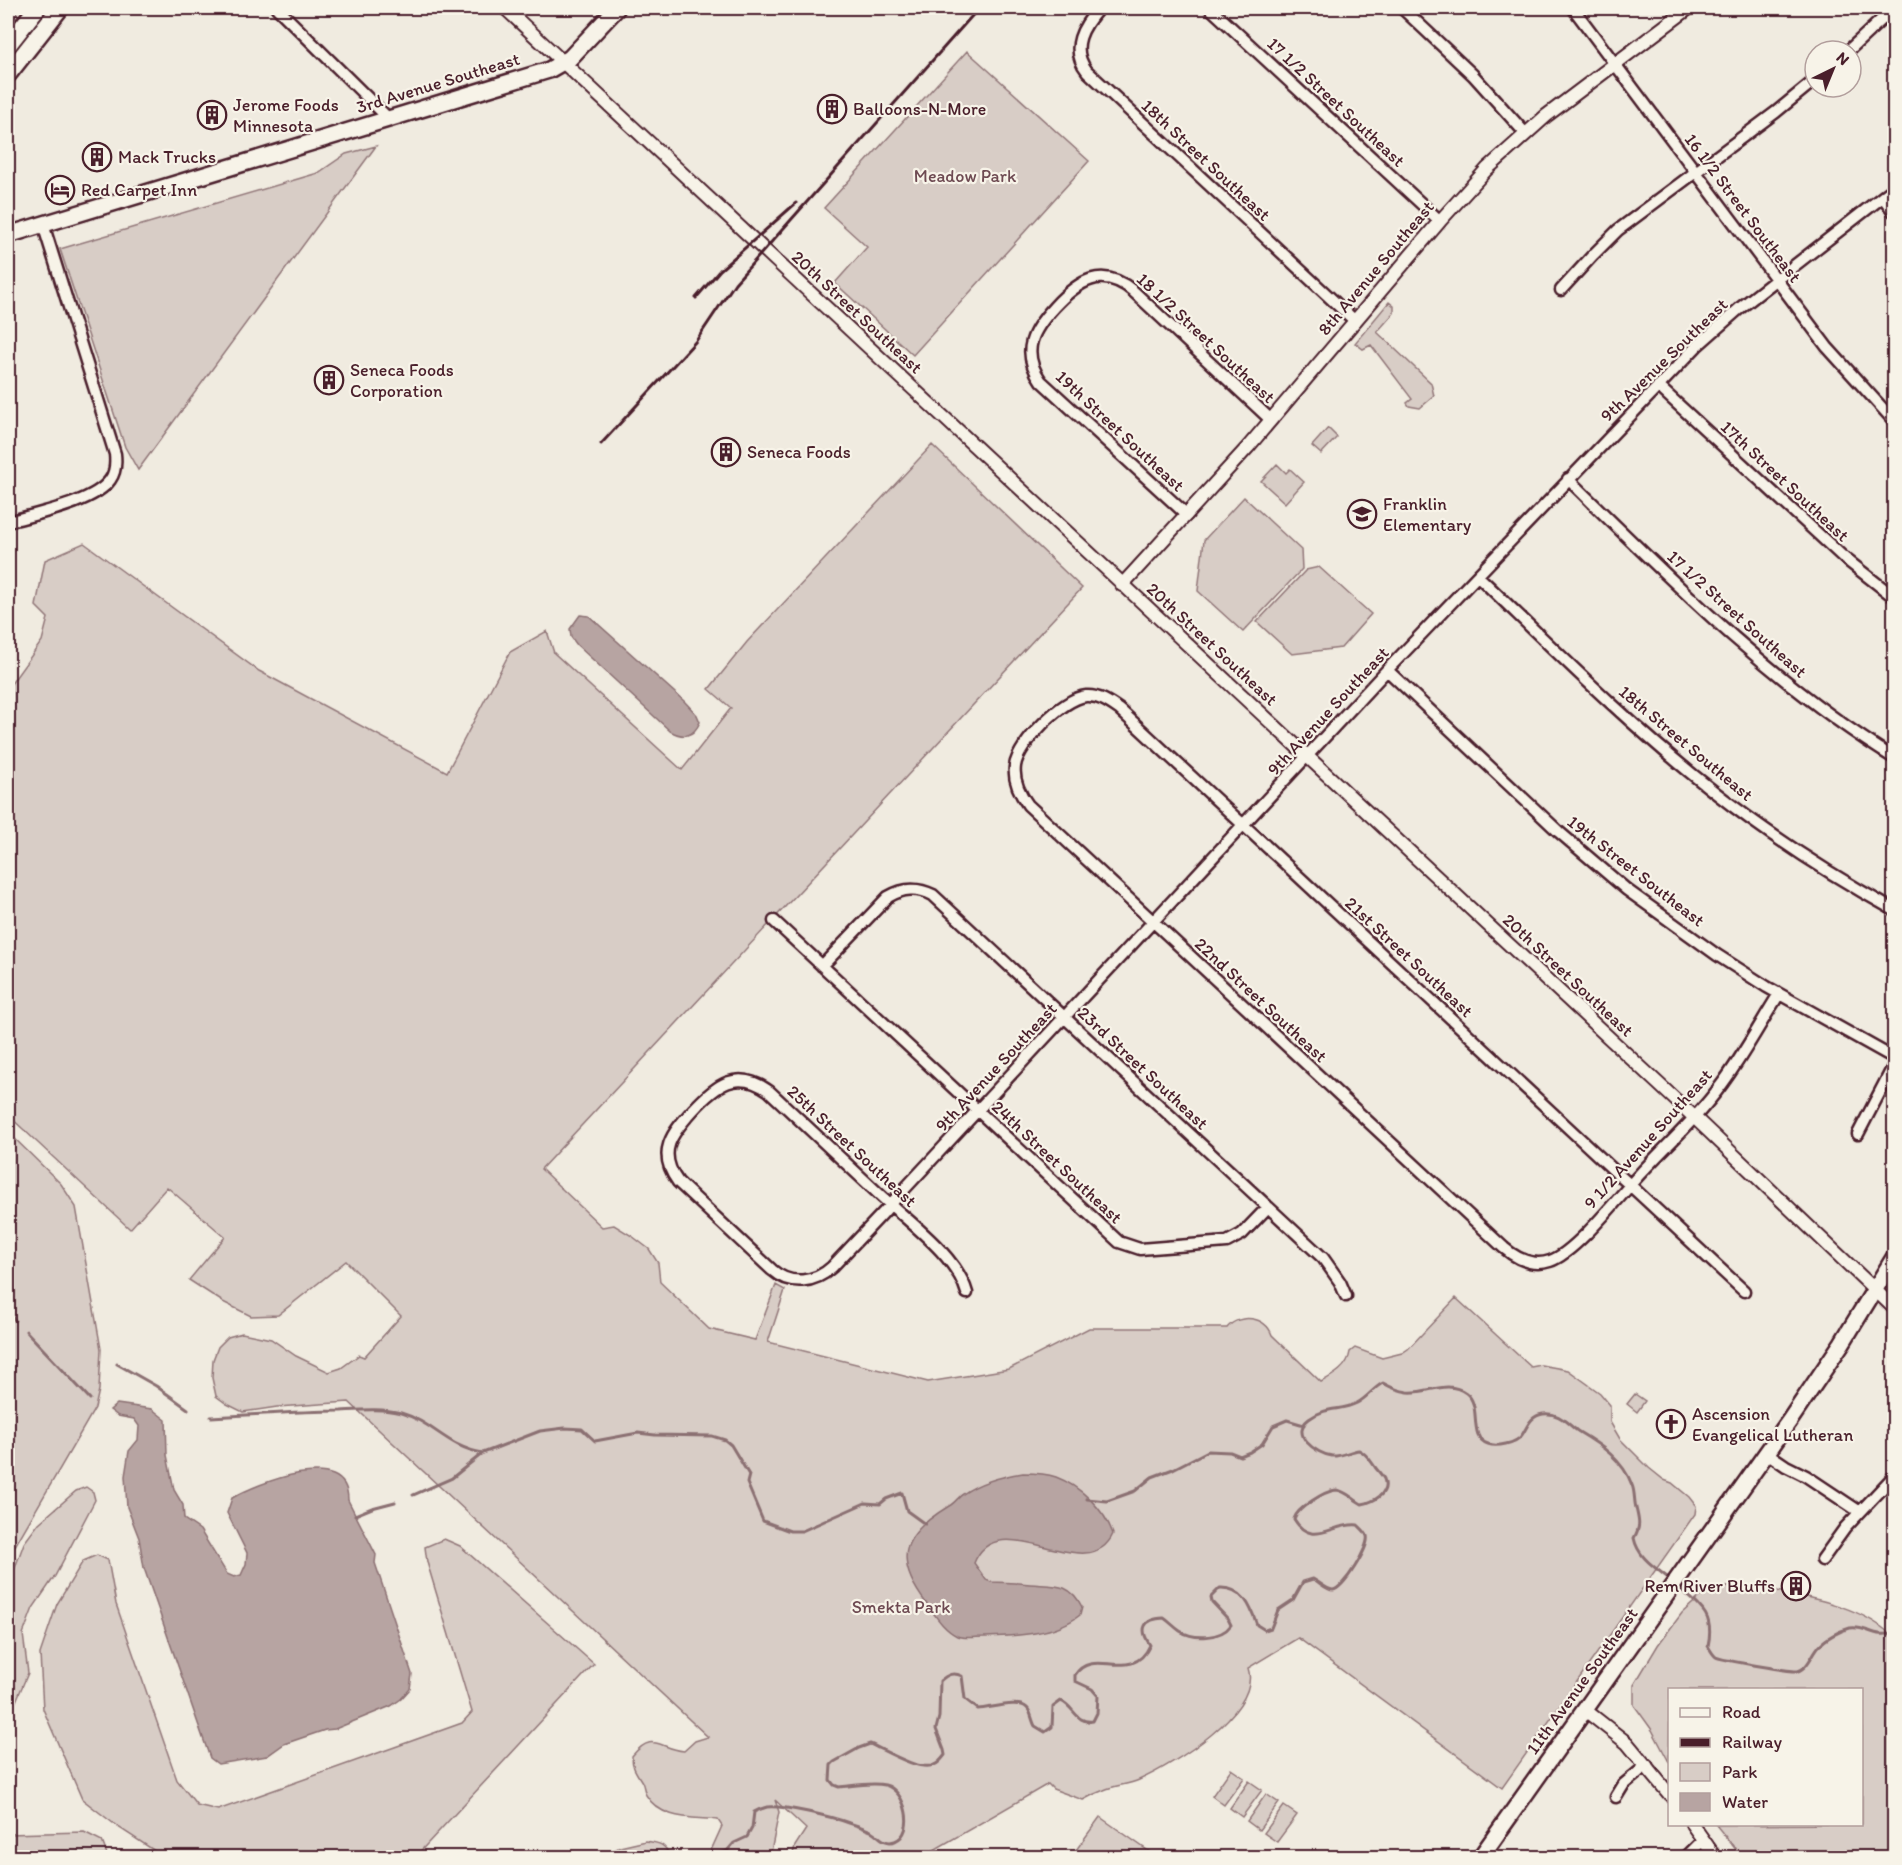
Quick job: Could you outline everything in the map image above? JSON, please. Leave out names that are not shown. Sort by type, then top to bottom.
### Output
[{"type":"main road","points":[[8,45],[37,8]]},
{"type":"main road","points":[[8,74],[60,8]]},
{"type":"main road","name":"3rd Avenue Southeast","points":[[8,235],[389,119],[563,63],[617,8]]},
{"type":"main road","name":"11th Avenue Southeast","points":[[1480,1857],[1814,1386],[1894,1258]]},
{"type":"street","points":[[8,11],[11,8]]},
{"type":"street","points":[[277,8],[389,119]]},
{"type":"street","name":"20th Street Southeast","points":[[505,8],[1694,1117],[1894,1308]]},
{"type":"street","name":"18th Street Southeast","points":[[1099,8],[1084,26],[1079,38],[1080,58],[1087,71],[1355,321]]},
{"type":"street","name":"17 1/2 Street Southeast","points":[[1210,8],[1440,221]]},
{"type":"street","points":[[1402,8],[1473,75],[1525,133]]},
{"type":"street","name":"16 1/2 Street Southeast","points":[[1573,8],[1827,347],[1894,421]]},
{"type":"street","name":"8th Avenue Southeast","points":[[1122,585],[1271,420],[1487,169],[1525,133],[1689,8]]},
{"type":"street","points":[[1861,39],[1894,8]]},
{"type":"street","points":[[1561,290],[1611,237],[1803,90]]},
{"type":"street","name":"9th Avenue Southeast","points":[[808,1280],[827,1272],[1387,670],[1658,386],[1716,328],[1894,188]]},
{"type":"street","points":[[1883,197],[1894,212]]},
{"type":"street","points":[[8,522],[86,499],[111,480],[116,468],[115,453],[43,224]]},
{"type":"street","name":"18 1/2 Street Southeast","points":[[1055,305],[1081,282],[1101,278],[1119,281],[1135,293],[1271,420]]},
{"type":"street","name":"19th Street Southeast","points":[[1055,305],[1040,323],[1031,342],[1031,359],[1039,379],[1187,515]]},
{"type":"street","name":"17th Street Southeast","points":[[1658,386],[1843,557],[1894,597]]},
{"type":"street","name":"17 1/2 Street Southeast","points":[[1568,479],[1716,622],[1812,702],[1894,759]]},
{"type":"street","name":"18th Street Southeast","points":[[1478,576],[1617,708],[1713,791],[1813,861],[1894,910]]},
{"type":"street","name":"19th Street Southeast","points":[[1387,670],[1593,862],[1717,955],[1779,994],[1894,1058]]},
{"type":"street","name":"21st Street Southeast","points":[[1042,727],[1069,701],[1085,696],[1102,699],[1120,710],[1744,1291]]},
{"type":"street","name":"22nd Street Southeast","points":[[1042,727],[1020,752],[1015,764],[1016,784],[1022,797],[1152,922],[1504,1248],[1521,1260],[1547,1262]]},
{"type":"street","name":"23rd Street Southeast","points":[[822,966],[888,897],[900,891],[918,889],[926,891],[939,900],[1323,1258],[1336,1275],[1346,1296]]},
{"type":"street","name":"24th Street Southeast","points":[[774,921],[1112,1236],[1134,1248],[1147,1249],[1227,1242],[1242,1234],[1268,1207]]},
{"type":"street","name":"9 1/2 Avenue Southeast","points":[[1547,1262],[1571,1248],[1694,1117],[1722,1084],[1779,994]]},
{"type":"street","points":[[1858,1134],[1894,1065]]},
{"type":"street","name":"25th Street Southeast","points":[[808,1280],[785,1279],[775,1274],[672,1174],[667,1157],[669,1142],[693,1109],[709,1092],[724,1083],[740,1080],[754,1083],[769,1091],[950,1261],[962,1278],[967,1293]]},
{"type":"street","points":[[1767,1454],[1806,1476],[1860,1512]]},
{"type":"street","points":[[1822,1560],[1845,1528],[1894,1476]]},
{"type":"street","points":[[1585,1710],[1627,1743],[1668,1792]]},
{"type":"street","points":[[1616,1797],[1624,1784],[1647,1765]]},
{"type":"street","points":[[1693,1826],[1716,1857]]},
{"type":"street","points":[[1685,1857],[1703,1840]]},
{"type":"green space","name":"Meadow Park","points":[[967,51],[1089,161],[913,355],[835,283],[867,247],[824,208]]},
{"type":"green space","points":[[376,146],[138,470],[125,447],[60,249],[318,173],[346,154]]},
{"type":"green space","points":[[1389,302],[1394,306],[1394,313],[1377,332],[1431,383],[1434,396],[1420,408],[1409,406],[1407,403],[1412,399],[1371,345],[1363,349],[1355,343]]},
{"type":"green space","points":[[1328,428],[1337,437],[1321,454],[1312,446]]},
{"type":"green space","name":"Smekta Park","points":[[932,445],[1082,588],[541,1169],[602,1227],[614,1225],[649,1249],[658,1263],[660,1282],[709,1329],[755,1340],[776,1285],[785,1290],[768,1342],[928,1382],[1009,1369],[1089,1328],[1227,1328],[1238,1320],[1252,1319],[1264,1324],[1272,1335],[1321,1382],[1340,1370],[1350,1352],[1355,1348],[1382,1358],[1402,1353],[1456,1298],[1531,1367],[1541,1365],[1568,1370],[1600,1393],[1610,1405],[1610,1422],[1620,1439],[1649,1468],[1689,1497],[1696,1506],[1695,1514],[1502,1788],[1298,1638],[1248,1668],[1249,1685],[1242,1702],[1212,1734],[1172,1762],[1135,1782],[1108,1788],[1083,1800],[1053,1789],[1048,1784],[922,1857],[792,1857],[795,1846],[806,1829],[775,1800],[779,1812],[770,1857],[708,1857],[722,1826],[718,1820],[688,1818],[669,1814],[660,1809],[646,1795],[636,1773],[632,1756],[639,1748],[651,1742],[684,1751],[695,1741],[708,1737],[349,1402],[243,1412],[216,1396],[212,1378],[213,1360],[218,1347],[228,1337],[242,1333],[271,1339],[296,1356],[329,1372],[341,1368],[359,1355],[364,1357],[401,1316],[346,1261],[278,1315],[251,1316],[223,1302],[189,1280],[225,1237],[167,1187],[130,1229],[8,1115],[8,688],[42,641],[48,618],[36,606],[45,560],[84,543],[259,671],[447,772],[510,652],[547,631],[554,653],[682,770],[731,708],[709,689],[747,642]]},
{"type":"green space","points":[[1277,464],[1286,473],[1290,469],[1304,482],[1285,503],[1261,481]]},
{"type":"green space","points":[[1244,497],[1301,550],[1302,569],[1243,632],[1198,591],[1204,540]]},
{"type":"green space","points":[[1319,567],[1371,614],[1341,648],[1292,654],[1257,622],[1306,570]]},
{"type":"green space","points":[[8,1132],[61,1184],[76,1207],[101,1349],[99,1390],[95,1408],[8,1558]]},
{"type":"green space","points":[[1635,1394],[1645,1401],[1637,1412],[1627,1404]]},
{"type":"green space","points":[[86,1487],[93,1492],[95,1500],[55,1576],[33,1608],[23,1634],[28,1673],[8,1720],[8,1587],[24,1543],[39,1523],[76,1491]]},
{"type":"green space","points":[[444,1539],[460,1546],[594,1664],[415,1857],[164,1857],[118,1827],[82,1799],[43,1709],[40,1654],[57,1604],[83,1561],[97,1555],[108,1560],[116,1604],[177,1780],[197,1805],[218,1810],[462,1723],[472,1712],[427,1562],[425,1547]]},
{"type":"green space","points":[[1737,1584],[1797,1595],[1858,1613],[1875,1622],[1890,1634],[1894,1632],[1894,1857],[1814,1857],[1809,1853],[1806,1857],[1742,1857],[1717,1826],[1863,1826],[1863,1688],[1668,1688],[1668,1760],[1652,1730],[1634,1705],[1634,1685],[1658,1645],[1682,1613],[1702,1595]]},
{"type":"green space","points":[[1231,1769],[1244,1778],[1224,1805],[1212,1796]]},
{"type":"green space","points":[[1249,1781],[1262,1790],[1242,1817],[1230,1808]]},
{"type":"green space","points":[[1266,1794],[1279,1803],[1259,1830],[1247,1821]]},
{"type":"green space","points":[[1284,1806],[1297,1815],[1277,1842],[1264,1833]]},
{"type":"green space","points":[[1100,1817],[1157,1857],[1071,1857]]},
{"type":"green space","points":[[84,1832],[102,1841],[108,1857],[8,1857],[8,1834]]},
{"type":"green space","points":[[646,1841],[661,1845],[670,1857],[602,1857],[620,1847]]},
{"type":"water","points":[[580,615],[589,616],[684,701],[697,715],[700,722],[691,734],[679,735],[670,731],[577,645],[571,637],[570,629]]},
{"type":"water","points":[[117,1404],[152,1409],[166,1420],[167,1455],[174,1490],[183,1505],[184,1519],[200,1530],[227,1574],[234,1577],[241,1575],[246,1564],[247,1553],[227,1513],[232,1498],[279,1478],[299,1474],[318,1472],[333,1475],[344,1484],[348,1500],[376,1555],[375,1563],[412,1674],[410,1689],[401,1699],[391,1706],[335,1729],[325,1730],[284,1744],[267,1756],[218,1764],[210,1758],[144,1568],[139,1538],[127,1507],[125,1476],[129,1451],[138,1440],[139,1426],[134,1419],[118,1416],[110,1410]]},
{"type":"water","points":[[1023,1473],[1052,1476],[1074,1486],[1098,1508],[1113,1534],[1101,1549],[1084,1553],[1002,1540],[986,1546],[974,1563],[986,1580],[1067,1589],[1082,1607],[1080,1615],[1059,1627],[1034,1633],[970,1638],[957,1636],[940,1621],[915,1587],[908,1572],[906,1559],[908,1547],[921,1526],[963,1494],[992,1480]]},
{"type":"waterway","points":[[8,1312],[15,1320]]},
{"type":"waterway","points":[[26,1331],[90,1399]]},
{"type":"waterway","points":[[117,1364],[156,1386],[188,1409]]},
{"type":"waterway","points":[[706,1858],[727,1851],[734,1843],[747,1837],[752,1828],[754,1812],[767,1807],[796,1810],[842,1821],[871,1831],[888,1842],[901,1837],[907,1821],[903,1803],[898,1795],[885,1785],[862,1784],[839,1787],[834,1785],[830,1780],[831,1765],[870,1744],[920,1766],[937,1764],[945,1755],[936,1729],[939,1717],[940,1681],[948,1675],[962,1676],[965,1699],[978,1709],[1011,1704],[1023,1705],[1030,1711],[1035,1726],[1045,1732],[1052,1727],[1053,1707],[1061,1701],[1083,1720],[1093,1721],[1097,1713],[1098,1696],[1092,1689],[1075,1681],[1075,1675],[1083,1667],[1092,1664],[1123,1664],[1142,1657],[1150,1645],[1144,1630],[1151,1620],[1164,1618],[1180,1631],[1192,1636],[1207,1637],[1221,1633],[1231,1625],[1212,1602],[1211,1597],[1220,1588],[1235,1591],[1245,1599],[1257,1625],[1265,1630],[1271,1628],[1278,1610],[1293,1600],[1303,1582],[1313,1579],[1331,1590],[1337,1588],[1360,1558],[1367,1541],[1366,1533],[1358,1525],[1316,1533],[1308,1532],[1301,1528],[1294,1519],[1306,1505],[1331,1491],[1343,1492],[1362,1504],[1371,1501],[1383,1493],[1384,1479],[1368,1457],[1359,1450],[1332,1456],[1312,1447],[1303,1437],[1302,1431],[1309,1419],[1322,1412],[1357,1403],[1383,1383],[1408,1392],[1445,1387],[1459,1389],[1466,1393],[1474,1405],[1478,1435],[1492,1445],[1515,1441],[1522,1435],[1532,1419],[1539,1415],[1549,1414],[1563,1419],[1603,1448],[1623,1468],[1634,1491],[1639,1523],[1634,1538],[1636,1545],[1648,1562],[1671,1580]]},
{"type":"waterway","points":[[211,1417],[386,1410],[412,1417],[450,1441],[483,1453]]},
{"type":"waterway","points":[[1087,1499],[1107,1501],[1135,1491],[1152,1477],[1208,1451],[1230,1452],[1240,1456],[1262,1444],[1273,1426],[1287,1420],[1304,1425]]},
{"type":"waterway","points":[[413,1495],[452,1478],[483,1453],[540,1431],[565,1428],[582,1429],[595,1441],[638,1433],[712,1436],[725,1440],[731,1445],[749,1475],[747,1483],[763,1521],[790,1531],[802,1531],[865,1503],[880,1504],[902,1493],[907,1511],[925,1524]]},
{"type":"waterway","points":[[355,1515],[395,1502]]},
{"type":"waterway","points":[[1678,1587],[1704,1612],[1709,1626],[1708,1646],[1716,1657],[1730,1661],[1798,1671],[1807,1664],[1822,1643],[1841,1631],[1861,1628],[1882,1634],[1894,1632]]},
{"type":"waterway","points":[[658,1858],[666,1852],[692,1858]]},
{"type":"railway","points":[[601,444],[696,341],[735,283],[979,8]]},
{"type":"railway","points":[[696,298],[720,270],[796,203]]},
{"type":"place","name":"Balloons-N-More","points":[[832,109]]},
{"type":"place","name":"Jerome Foods Minnesota","points":[[212,115]]},
{"type":"place","name":"Mack Trucks","points":[[97,157]]},
{"type":"place","name":"Red Carpet Inn","points":[[60,190]]},
{"type":"place","name":"Seneca Foods Corporation","points":[[329,380]]},
{"type":"place","name":"Seneca Foods","points":[[726,452]]},
{"type":"place","name":"Franklin Elementary","points":[[1362,514]]},
{"type":"place","name":"Ascension Evangelical Lutheran","points":[[1671,1424]]},
{"type":"place","name":"Rem River Bluffs","points":[[1796,1586]]}]
